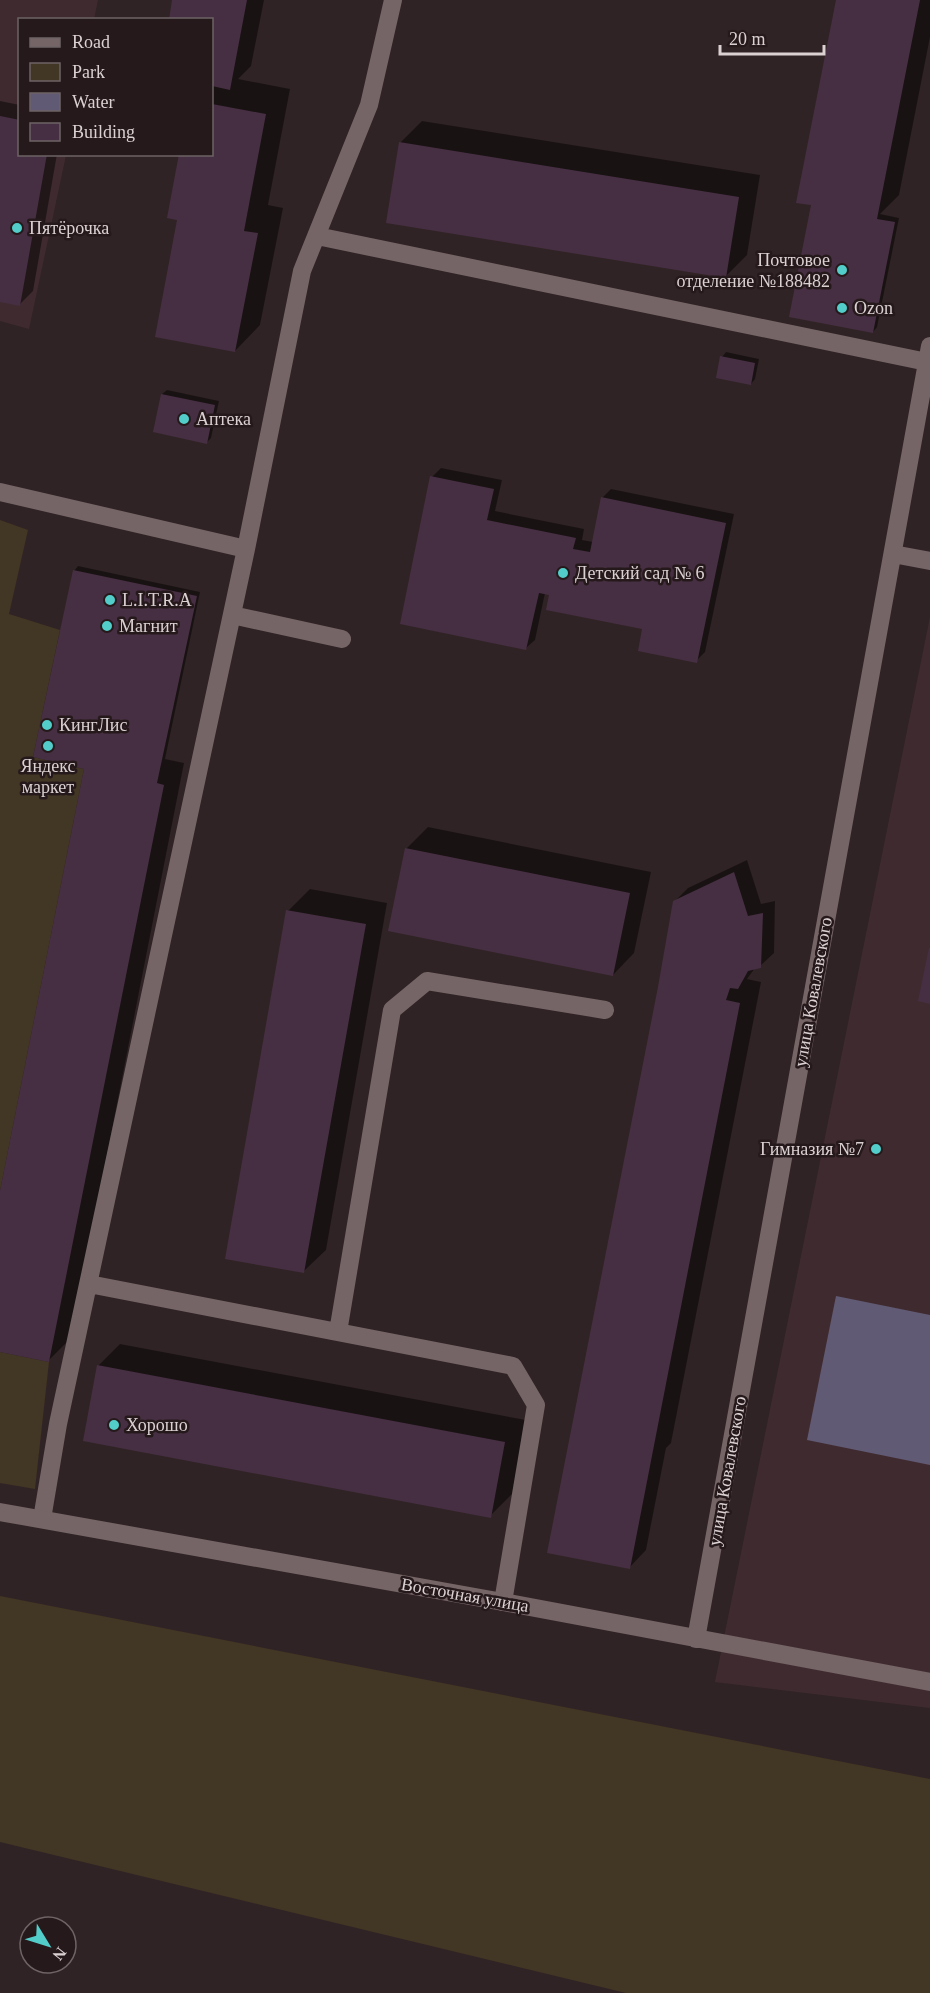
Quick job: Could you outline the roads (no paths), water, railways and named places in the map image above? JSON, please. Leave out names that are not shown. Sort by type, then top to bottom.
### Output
[{"type":"street","points":[[42,1519],[58,1424],[246,549],[302,271],[369,105],[393,0]]},
{"type":"street","points":[[317,236],[929,354]]},
{"type":"street","name":"улица Ковалевского","points":[[696,1639],[929,354]]},
{"type":"street","points":[[0,492],[246,549]]},
{"type":"street","points":[[893,554],[930,561]]},
{"type":"street","points":[[232,615],[342,639]]},
{"type":"street","points":[[338,1332],[392,1010],[427,981],[605,1010]]},
{"type":"street","points":[[89,1284],[513,1366],[536,1405],[503,1602]]},
{"type":"street","name":"Восточная улица","points":[[0,1512],[503,1602],[930,1682]]},
{"type":"water","points":[[836,1296],[930,1315],[930,1465],[807,1440]]},
{"type":"place","name":"Пятёрочка","points":[[17,228]]},
{"type":"place","name":"Почтовое отделение №188482","points":[[842,270]]},
{"type":"place","name":"Ozon","points":[[842,308]]},
{"type":"place","name":"Аптека","points":[[184,419]]},
{"type":"place","name":"Детский сад № 6","points":[[563,573]]},
{"type":"place","name":"L.I.T.R.A","points":[[110,600]]},
{"type":"place","name":"Магнит","points":[[107,626]]},
{"type":"place","name":"КингЛис","points":[[47,725]]},
{"type":"place","name":"Яндекс маркет","points":[[48,746]]},
{"type":"place","name":"Гимназия №7","points":[[876,1149]]},
{"type":"place","name":"Хорошо","points":[[114,1425]]}]
